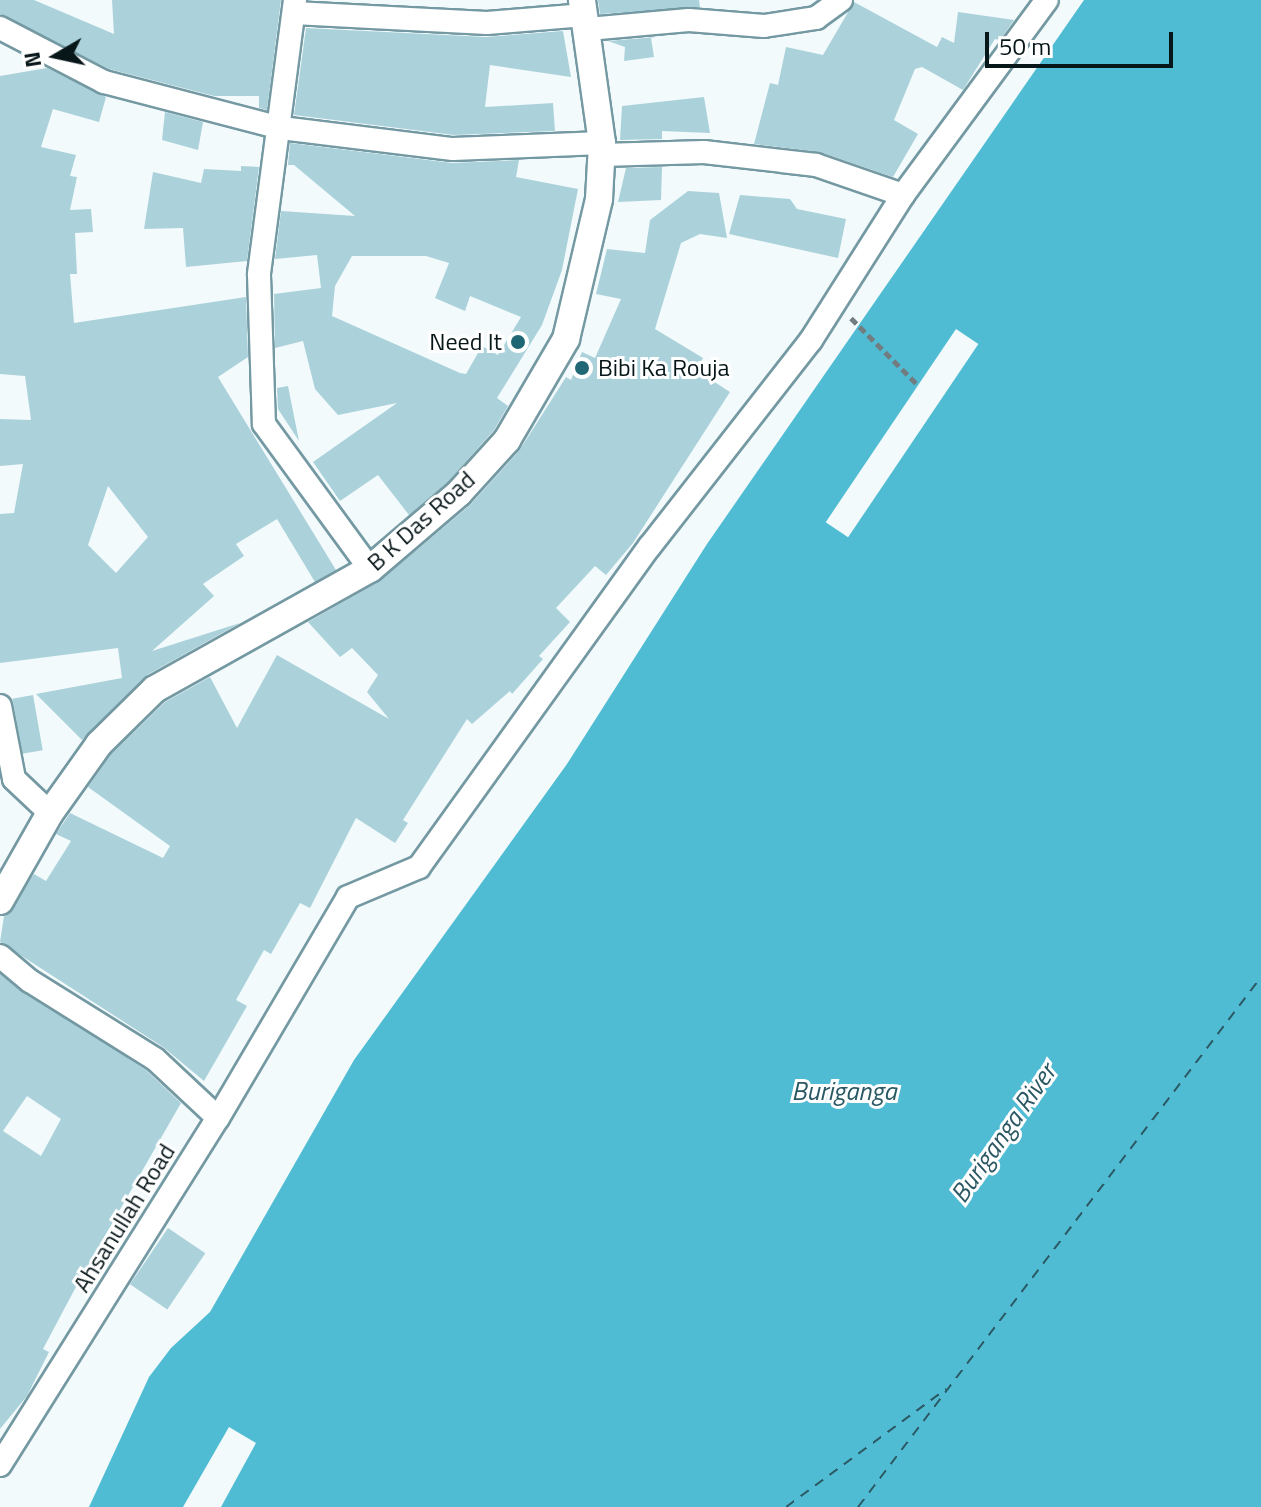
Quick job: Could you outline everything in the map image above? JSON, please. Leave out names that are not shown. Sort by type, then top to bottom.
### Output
[{"type":"street","points":[[370,569],[264,424],[259,275],[295,6],[487,23],[585,15],[764,26],[816,18],[841,0]]},
{"type":"street","name":"Ahsanullah Road","points":[[0,1465],[218,1118],[287,995],[348,897],[419,867],[650,546],[836,303],[903,195],[1047,0]]},
{"type":"street","name":"B K Das Road","points":[[0,901],[50,813],[99,744],[155,689],[370,569],[459,493],[507,440],[566,339],[589,258],[602,149],[585,15]]},
{"type":"street","points":[[0,28],[104,82],[281,128],[453,149],[704,152],[816,165],[903,195]]},
{"type":"street","points":[[0,706],[14,779],[50,813]]},
{"type":"street","points":[[0,956],[30,981],[155,1059],[218,1118]]},
{"type":"path","points":[[836,303],[918,385]]},
{"type":"water","name":"Buriganga","points":[[1084,0],[1261,0],[1261,1507],[89,1507],[149,1377],[171,1348],[210,1312],[354,1060],[567,764],[707,544]]},
{"type":"pier","points":[[956,329],[978,344],[848,537],[826,522]]},
{"type":"pier","points":[[229,1427],[256,1443],[221,1507],[183,1507]]},
{"type":"building","points":[[0,0],[34,0],[114,34],[112,0],[281,0],[267,110],[259,108],[259,96],[214,96],[109,69],[0,14]]},
{"type":"building","points":[[598,0],[699,0],[700,7],[600,14]]},
{"type":"building","points":[[854,2],[937,47],[942,37],[954,43],[958,12],[1014,20],[1000,40],[995,39],[963,90],[922,67],[915,69],[894,120],[918,134],[893,177],[820,152],[754,144],[770,83],[778,85],[786,47],[823,55]]},
{"type":"building","points":[[306,28],[486,37],[563,31],[571,77],[490,65],[485,107],[553,103],[555,131],[454,135],[294,115]]},
{"type":"building","points":[[656,37],[651,38],[654,57],[624,61],[625,47],[608,41]]},
{"type":"building","points":[[47,68],[106,97],[99,122],[53,109],[41,147],[76,155],[70,176],[77,177],[70,210],[91,209],[93,232],[75,233],[77,274],[70,274],[74,323],[246,297],[248,357],[218,377],[336,570],[315,582],[277,519],[236,544],[244,556],[203,584],[214,596],[152,651],[240,623],[147,675],[82,740],[36,694],[122,678],[118,648],[0,663],[0,514],[14,513],[23,464],[0,466],[0,419],[31,420],[25,376],[0,374],[0,76]],"holes":[[[108,486],[148,537],[116,573],[88,545]]]},
{"type":"building","points":[[704,97],[710,133],[662,131],[662,139],[620,140],[622,106]]},
{"type":"building","points":[[165,112],[203,122],[198,150],[162,140]]},
{"type":"building","points":[[290,143],[452,163],[519,160],[516,177],[578,189],[562,270],[542,325],[497,398],[508,406],[494,430],[448,482],[409,515],[378,475],[340,501],[313,462],[397,403],[338,415],[315,389],[303,341],[275,348],[274,294],[321,288],[317,255],[275,259],[281,211],[355,216],[294,165],[288,165]],"holes":[[[352,256],[426,256],[449,263],[435,298],[465,311],[470,296],[521,317],[498,355],[482,346],[466,374],[332,316],[335,286]]]},
{"type":"building","points":[[241,166],[259,167],[247,261],[186,267],[183,228],[144,229],[153,172],[201,183],[204,169],[241,171]]},
{"type":"building","points":[[662,167],[661,200],[618,202],[626,168]]},
{"type":"building","points":[[688,191],[719,193],[727,238],[700,234],[681,243],[655,329],[703,358],[696,370],[730,392],[633,543],[606,575],[595,566],[556,608],[570,622],[539,656],[543,659],[512,694],[510,691],[472,724],[467,719],[403,820],[408,823],[395,843],[356,818],[310,908],[300,903],[271,954],[264,950],[236,1000],[247,1006],[204,1081],[163,1047],[0,942],[4,916],[34,874],[46,881],[71,841],[56,834],[70,813],[163,858],[170,846],[88,787],[111,754],[165,702],[210,677],[237,728],[277,655],[389,719],[367,692],[378,675],[352,648],[340,657],[308,622],[380,581],[470,505],[519,451],[566,377],[571,380],[582,352],[595,358],[621,299],[596,294],[607,249],[645,253],[650,220]]},
{"type":"building","points":[[740,195],[790,199],[797,209],[846,219],[838,258],[729,234]]},
{"type":"building","points":[[288,386],[299,441],[278,409],[277,388]]},
{"type":"building","points":[[33,695],[43,750],[22,754],[12,699]]},
{"type":"building","points":[[0,974],[146,1070],[181,1103],[43,1349],[49,1352],[27,1396],[0,1429]],"holes":[[[27,1096],[61,1119],[41,1156],[3,1131]]]},
{"type":"building","points":[[168,1228],[205,1253],[167,1310],[130,1284]]},
{"type":"ferry route","points":[[858,1507],[1261,977]]},
{"type":"ferry route","points":[[786,1507],[946,1389]]},
{"type":"place","name":"Need It","points":[[518,342]]},
{"type":"place","name":"Bibi Ka Rouja","points":[[582,368]]},
{"type":"water label","name":"Buriganga River","points":[[1003,1133]]}]
